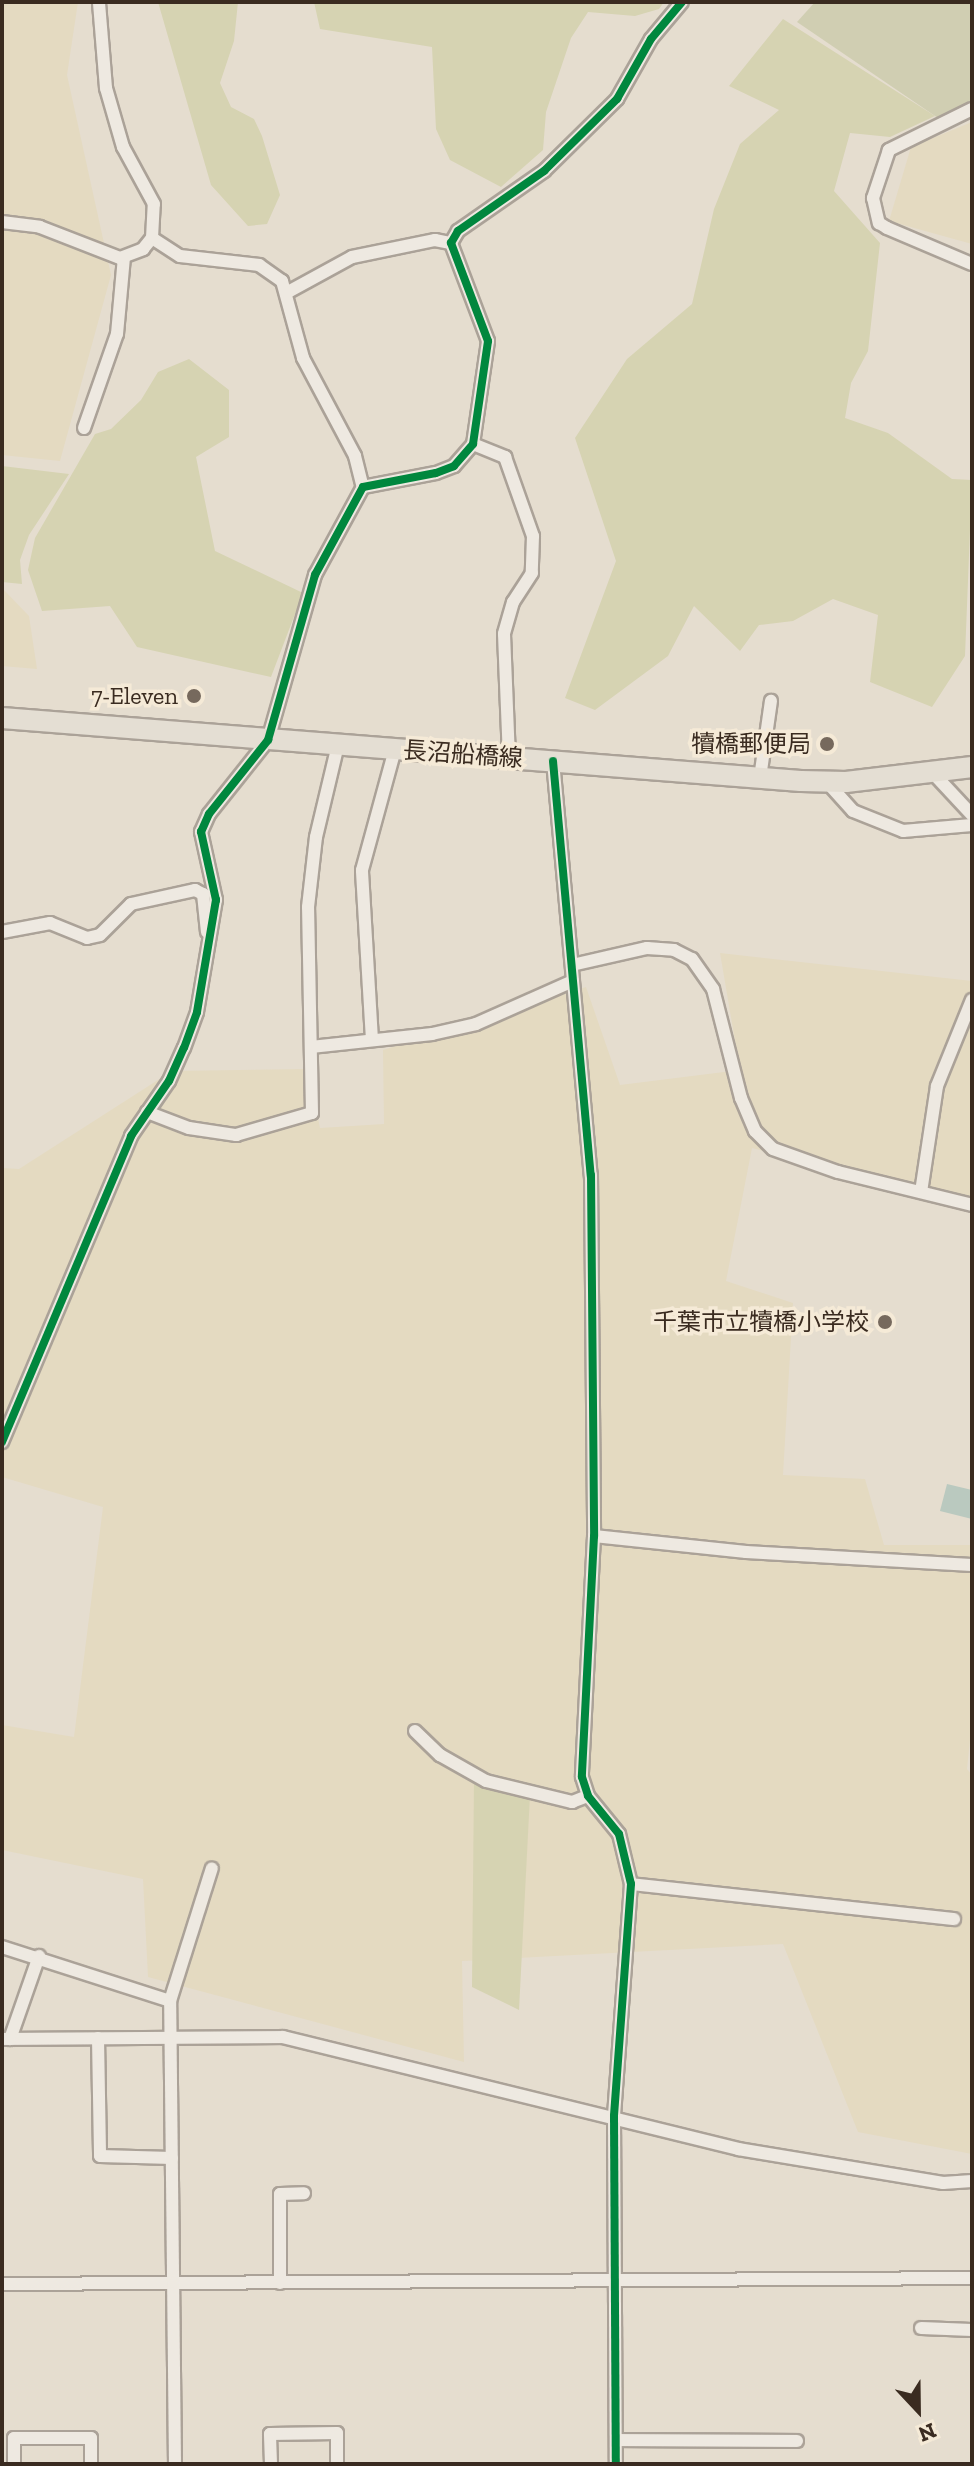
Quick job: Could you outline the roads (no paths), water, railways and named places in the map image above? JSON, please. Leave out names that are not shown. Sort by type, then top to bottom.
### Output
[{"type":"main road","name":"長沼船橋線","points":[[2,718],[760,778],[826,781],[972,767]]},
{"type":"street","points":[[2,222],[40,227],[124,257],[143,249],[152,238],[154,204],[123,147],[106,88],[99,2]]},
{"type":"street","points":[[451,243],[458,231],[544,171],[617,99],[651,39],[682,2]]},
{"type":"street","points":[[972,109],[889,150],[873,198],[879,223],[972,264]]},
{"type":"street","points":[[2,1442],[131,1136],[184,1048],[216,900],[201,832],[209,814],[268,740],[315,575],[363,487],[355,456],[303,358],[288,292],[272,272],[259,265],[180,256],[152,238]]},
{"type":"street","points":[[288,292],[352,257],[435,240],[451,243]]},
{"type":"street","points":[[363,487],[436,473],[454,466],[473,444],[488,341],[451,243]]},
{"type":"street","points":[[84,428],[117,334],[124,257]]},
{"type":"street","points":[[473,444],[505,457],[533,536],[532,573],[513,602],[504,634],[509,758]]},
{"type":"street","points":[[760,778],[771,701]]},
{"type":"street","points":[[147,1112],[189,1128],[236,1135],[312,1113],[308,907],[316,837],[338,745]]},
{"type":"street","points":[[372,1040],[362,870],[395,749]]},
{"type":"street","points":[[553,761],[591,1175],[594,1536],[582,1757],[588,1796],[619,1834],[630,1860],[631,1884],[614,2116],[616,2464]]},
{"type":"street","points":[[933,773],[972,815]]},
{"type":"street","points":[[826,781],[853,811],[903,831],[972,825]]},
{"type":"street","points":[[2,932],[50,923],[87,938],[100,935],[131,904],[195,890],[203,894],[208,948]]},
{"type":"street","points":[[572,965],[647,948],[674,950],[692,959],[713,989],[751,1120],[773,1149],[972,1205]]},
{"type":"street","points":[[311,1047],[476,1024],[573,981]]},
{"type":"street","points":[[921,1192],[937,1086],[972,1000]]},
{"type":"street","points":[[594,1536],[746,1552],[972,1565]]},
{"type":"street","points":[[415,1731],[440,1755],[486,1781],[572,1802],[588,1796]]},
{"type":"street","points":[[175,2464],[170,2001],[212,1868]]},
{"type":"street","points":[[631,1884],[954,1919]]},
{"type":"street","points":[[2,1947],[39,1956],[170,2001]]},
{"type":"street","points":[[39,1956],[6,2039],[283,2037],[614,2116],[738,2149],[943,2183],[972,2181]]},
{"type":"street","points":[[98,2038],[100,2156],[172,2158]]},
{"type":"street","points":[[280,2283],[280,2194],[304,2193]]},
{"type":"street","points":[[2,2284],[972,2278]]},
{"type":"street","points":[[921,2328],[972,2330]]},
{"type":"street","points":[[271,2464],[270,2434],[337,2433],[337,2464]]},
{"type":"street","points":[[14,2464],[14,2438],[91,2438],[91,2464]]},
{"type":"street","points":[[616,2440],[797,2441]]},
{"type":"place","name":"7-Eleven","points":[[194,696]]},
{"type":"place","name":"犢橋郵便局","points":[[827,744]]},
{"type":"place","name":"千葉市立犢橋小学校","points":[[885,1322]]}]
